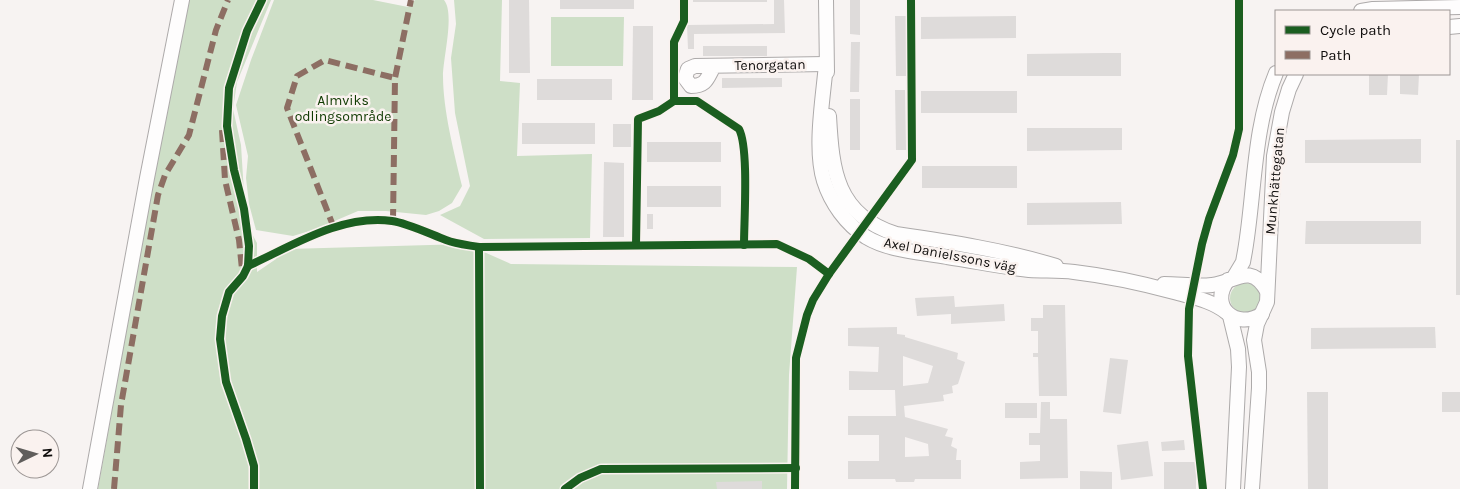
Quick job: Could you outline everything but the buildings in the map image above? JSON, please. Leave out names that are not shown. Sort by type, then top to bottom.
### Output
[{"type":"street","points":[[90,489],[182,0]]},
{"type":"street","name":"Axel Danielssons väg","points":[[826,0],[826,64],[833,165],[837,180],[844,193],[860,214],[883,230],[896,234],[1031,258],[1073,272],[1143,283],[1204,286],[1215,285],[1231,278]]},
{"type":"street","points":[[1366,10],[1460,7]]},
{"type":"street","name":"Tenorgatan","points":[[714,66],[826,64]]},
{"type":"street","name":"Munkhättegatan","points":[[1233,489],[1239,367],[1238,349],[1228,314],[1222,305],[1221,297],[1222,290],[1243,262],[1256,160],[1265,109],[1275,75]]},
{"type":"street","name":"Munkhättegatan","points":[[1252,489],[1259,388],[1259,372],[1254,340],[1257,324],[1266,307],[1274,156],[1282,112],[1296,75]]},
{"type":"street","points":[[1231,278],[1245,275],[1252,277],[1263,284],[1267,291]]},
{"type":"street","name":"Axel Danielssons väg","points":[[1143,283],[1203,300],[1228,314]]},
{"type":"street","points":[[1228,314],[1238,319],[1248,320],[1262,314]]},
{"type":"green space","points":[[189,0],[271,0],[237,82],[233,109],[241,145],[244,193],[250,230],[257,243],[257,272],[288,249],[466,244],[511,264],[797,267],[789,375],[787,489],[98,489],[156,163]]},
{"type":"green space","name":"Almviks odlingsområde","points":[[274,0],[373,0],[408,7],[415,0],[444,0],[447,6],[449,25],[443,68],[443,89],[449,131],[462,186],[452,203],[439,211],[426,215],[386,211],[358,211],[316,229],[293,236],[256,230],[249,204],[246,178],[248,156],[236,105]]},
{"type":"green space","points":[[454,0],[502,0],[500,81],[520,83],[517,156],[592,154],[590,238],[484,239],[440,215],[460,206],[470,186],[455,113],[451,58],[456,24]]},
{"type":"green space","points":[[551,17],[624,17],[623,66],[551,66]]},
{"type":"green space","points":[[1245,283],[1256,287],[1260,298],[1256,309],[1245,313],[1234,309],[1230,298],[1234,287]]},
{"type":"marked path","points":[[114,489],[121,405],[158,195],[165,175],[189,135],[216,30],[228,0]]},
{"type":"marked path","points":[[393,221],[395,78],[411,0]]},
{"type":"marked path","points":[[334,228],[287,108],[297,76],[325,60],[395,78]]},
{"type":"marked path","points":[[222,130],[225,180],[239,240],[242,269]]},
{"type":"cycle path","points":[[254,489],[254,466],[226,382],[220,339],[222,316],[229,292],[243,276],[248,266],[249,246],[244,209],[234,170],[227,126],[229,88],[247,31],[262,0]]},
{"type":"cycle path","points":[[674,101],[674,42],[684,21],[684,0]]},
{"type":"cycle path","points":[[795,489],[796,358],[807,315],[813,300],[829,274],[912,160],[911,0]]},
{"type":"cycle path","points":[[1203,489],[1188,356],[1189,309],[1202,244],[1209,219],[1233,155],[1239,129],[1239,0]]},
{"type":"cycle path","points":[[636,245],[638,119],[659,111],[674,101],[697,101],[739,129],[742,138],[745,167],[744,245]]},
{"type":"cycle path","points":[[248,266],[317,233],[354,222],[373,220],[398,222],[450,241],[479,247],[777,244],[809,259],[829,274]]},
{"type":"cycle path","points":[[479,247],[480,489]]},
{"type":"cycle path","points":[[565,489],[580,478],[601,469],[796,468]]}]
